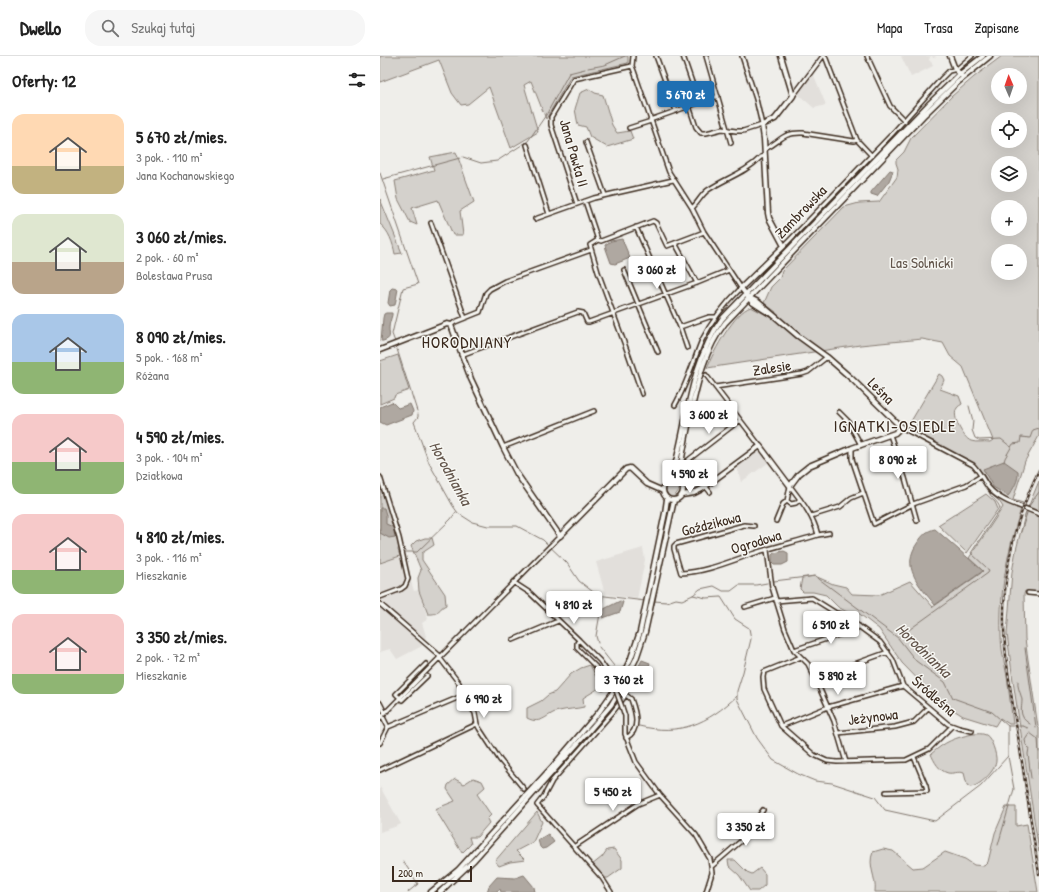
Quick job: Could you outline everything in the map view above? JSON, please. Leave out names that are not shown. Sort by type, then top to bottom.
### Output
[{"type":"main road","points":[[781,56],[793,96],[775,119],[762,125],[765,149],[768,213],[769,218],[784,246]]},
{"type":"main road","points":[[950,56],[955,69],[961,76]]},
{"type":"main road","name":"Zambrowska","points":[[699,369],[720,329],[747,295],[961,76],[983,56]]},
{"type":"main road","name":"Zambrowska","points":[[961,76],[990,56]]},
{"type":"main road","name":"Zambrowska","points":[[741,288],[784,246]]},
{"type":"main road","name":"Leśna","points":[[741,288],[747,295],[756,300],[771,314],[827,357],[901,427]]},
{"type":"main road","points":[[380,350],[449,324],[461,355],[517,474],[560,536],[626,468],[630,468],[647,484],[662,491],[667,498],[674,500],[679,498],[682,492],[678,482],[699,369]]},
{"type":"main road","points":[[662,491],[664,486],[671,480],[699,369]]},
{"type":"main road","points":[[682,492],[698,492],[760,446],[790,486],[806,468],[852,448],[897,432],[901,427]]},
{"type":"main road","points":[[671,480],[678,482]]},
{"type":"main road","points":[[652,486],[664,486]]},
{"type":"main road","points":[[651,594],[667,498]]},
{"type":"main road","points":[[432,892],[466,861],[553,766],[599,712],[618,685],[631,658],[648,607],[674,500]]},
{"type":"main road","points":[[440,892],[474,860],[611,705],[636,659],[645,632],[648,607]]},
{"type":"street","points":[[633,56],[632,66],[669,172],[692,208],[704,232],[741,288]]},
{"type":"street","points":[[656,56],[676,111]]},
{"type":"street","points":[[683,56],[699,103]]},
{"type":"street","points":[[706,56],[731,143]]},
{"type":"street","points":[[689,106],[696,128],[701,133],[722,129],[743,130],[762,125],[756,99],[742,56]]},
{"type":"street","points":[[793,96],[824,56]]},
{"type":"street","points":[[824,56],[857,140],[872,156]]},
{"type":"street","points":[[867,56],[890,106],[905,121]]},
{"type":"street","name":"Zambrowska","points":[[784,246],[905,121],[947,72],[955,69],[972,56]]},
{"type":"street","name":"Jana Pawła II","points":[[575,204],[551,125],[551,117],[574,79],[632,66]]},
{"type":"street","points":[[629,128],[718,96]]},
{"type":"street","points":[[765,149],[784,136],[799,133],[854,142],[857,140]]},
{"type":"street","points":[[586,142],[605,196]]},
{"type":"street","points":[[527,145],[549,214]]},
{"type":"street","points":[[692,208],[708,190],[752,166],[761,157],[765,156]]},
{"type":"street","points":[[535,219],[585,201],[673,180]]},
{"type":"street","points":[[585,201],[598,240]]},
{"type":"street","points":[[642,394],[591,250],[591,244],[598,240],[601,241],[653,221],[656,222],[667,246],[704,232]]},
{"type":"street","points":[[431,223],[465,318]]},
{"type":"street","points":[[636,228],[680,327],[687,348]]},
{"type":"street","points":[[675,243],[697,283]]},
{"type":"street","points":[[449,324],[480,312],[486,293],[490,289],[505,281],[591,250]]},
{"type":"street","points":[[624,270],[658,352]]},
{"type":"street","points":[[461,355],[580,311],[583,313],[587,322],[589,322],[666,295],[729,270]]},
{"type":"street","name":"Zambrowska","points":[[675,405],[683,390],[703,338],[715,317],[741,288]]},
{"type":"street","points":[[680,327],[708,316],[715,317]]},
{"type":"street","name":"Zalesie","points":[[715,387],[802,374],[808,372],[827,357]]},
{"type":"street","points":[[706,375],[760,446]]},
{"type":"street","points":[[503,447],[594,411]]},
{"type":"street","points":[[840,412],[848,421],[861,445]]},
{"type":"street","points":[[687,461],[740,420]]},
{"type":"street","name":"Leśna","points":[[901,427],[970,463],[994,493],[1009,502],[1039,514]]},
{"type":"street","points":[[890,435],[913,504],[917,521]]},
{"type":"street","points":[[852,448],[852,459],[874,524],[913,504],[966,485],[981,476]]},
{"type":"street","points":[[380,477],[399,538],[408,579],[405,586],[401,589],[380,596]]},
{"type":"street","points":[[790,486],[811,516],[818,535]]},
{"type":"street","points":[[776,521],[783,504],[787,501],[790,486]]},
{"type":"street","points":[[706,487],[710,492]]},
{"type":"street","points":[[811,516],[840,507],[851,498],[863,493]]},
{"type":"street","points":[[787,501],[794,504],[800,500]]},
{"type":"street","name":"Goździkowa","points":[[681,573],[674,546],[676,544],[744,525],[754,526]]},
{"type":"street","name":"Ogrodowa","points":[[681,573],[687,573],[719,565],[829,533]]},
{"type":"street","points":[[382,715],[560,536]]},
{"type":"street","points":[[767,550],[772,587],[785,629],[794,650],[808,664],[816,678],[838,733],[846,762]]},
{"type":"street","points":[[513,582],[530,593],[558,620],[600,661],[611,677],[625,716],[624,729],[626,738],[636,762],[660,794],[702,842],[710,859],[712,873],[706,892]]},
{"type":"street","points":[[1028,593],[1039,594]]},
{"type":"street","name":"Śródleśna","points":[[745,607],[775,600],[812,598],[836,613],[842,614],[880,642],[888,652],[897,668],[903,686],[928,708],[952,726],[972,731]]},
{"type":"street","points":[[380,604],[440,656],[459,682],[462,696],[475,713],[477,724],[500,760],[524,789]]},
{"type":"street","points":[[513,640],[558,620]]},
{"type":"street","points":[[794,650],[858,626]]},
{"type":"street","points":[[578,640],[576,643],[576,648],[596,668],[603,688]]},
{"type":"street","points":[[816,678],[888,652]]},
{"type":"street","points":[[801,658],[764,672],[762,677],[764,689],[780,726],[802,746],[820,758],[827,761],[846,762],[903,761],[929,749],[952,726]]},
{"type":"street","points":[[399,698],[396,694],[426,664]]},
{"type":"street","points":[[399,698],[402,700],[427,676]]},
{"type":"street","points":[[780,726],[828,707],[903,686]]},
{"type":"street","points":[[611,892],[602,878],[575,846],[549,820],[537,805],[552,781],[626,695],[631,699],[636,725],[635,731],[626,738]]},
{"type":"street","points":[[380,743],[388,727],[462,696]]},
{"type":"street","points":[[380,703],[382,715],[388,727]]},
{"type":"street","name":"Jeżynowa","points":[[838,733],[896,727],[914,722],[928,708]]},
{"type":"street","points":[[380,770],[477,724]]},
{"type":"street","points":[[886,792],[927,791],[914,757]]},
{"type":"street","points":[[575,846],[638,804],[660,794]]},
{"type":"street","points":[[712,866],[741,841],[763,810]]},
{"type":"shaded area","points":[[901,56],[932,56],[929,60],[933,66],[911,77]]},
{"type":"shaded area","points":[[813,73],[826,105],[814,108],[799,95],[799,92]]},
{"type":"shaded area","points":[[890,170],[893,171],[889,181],[877,196],[871,194],[871,192]]},
{"type":"shaded area","points":[[622,239],[630,258],[615,264],[611,263],[605,245],[611,241]]},
{"type":"shaded area","points":[[392,288],[398,289],[395,305],[390,306],[388,303],[390,290]]},
{"type":"shaded area","points":[[392,313],[389,326],[389,336],[388,339],[381,341],[383,318],[384,314]]},
{"type":"shaded area","points":[[392,402],[398,408],[410,404],[413,411],[412,415],[386,425],[380,422],[380,407]]},
{"type":"shaded area","points":[[757,452],[760,452],[768,463],[741,482],[737,467]]},
{"type":"shaded area","points":[[1004,461],[1018,471],[1017,481],[1008,496],[993,487],[983,469]]},
{"type":"shaded area","points":[[380,508],[384,508],[386,524],[393,527],[395,537],[389,538],[380,533]]},
{"type":"shaded area","points":[[935,529],[983,571],[935,605],[918,583],[911,568],[911,560],[913,551],[918,542],[927,532]]},
{"type":"shaded area","points":[[643,548],[645,560],[637,599],[605,594],[596,562]]},
{"type":"shaded area","points":[[784,551],[788,553],[788,562],[782,565],[774,565],[772,563],[772,555],[774,553]]},
{"type":"shaded area","points":[[403,555],[414,591],[419,590],[428,619],[422,623],[426,636],[422,646],[397,659],[390,649],[380,652],[380,563]]},
{"type":"shaded area","points":[[620,601],[623,602],[620,612],[603,618],[602,616],[604,609]]},
{"type":"shaded area","points":[[642,660],[650,663],[645,677],[636,681],[633,680],[633,677]]},
{"type":"shaded area","points":[[380,787],[401,824],[380,832]]},
{"type":"shaded area","points":[[548,834],[554,842],[542,849],[538,840]]},
{"type":"shaded area","points":[[524,875],[534,887],[535,892],[501,892],[500,889],[495,892],[487,892],[489,886],[497,877],[515,878]]},
{"type":"green space","points":[[380,56],[628,56],[628,63],[571,76],[546,119],[531,81],[524,85],[538,132],[511,148],[489,87],[468,104],[461,105],[452,93],[439,60],[380,82]]},
{"type":"green space","name":"Las Solnicki","points":[[1002,56],[1039,56],[1039,436],[1025,461],[1013,500],[1023,503],[1009,551],[1003,584],[1001,617],[1002,644],[1013,724],[1009,724],[1000,718],[995,726],[963,716],[938,700],[902,663],[879,629],[857,612],[849,613],[838,607],[826,595],[813,592],[803,592],[800,589],[802,578],[815,576],[833,584],[846,587],[852,594],[879,595],[910,581],[933,607],[981,573],[982,570],[969,558],[1003,507],[991,494],[989,485],[984,476],[979,468],[972,462],[907,428],[939,374],[944,380],[940,389],[959,396],[962,404],[957,408],[956,416],[961,431],[965,436],[973,442],[990,442],[993,440],[963,367],[950,356],[943,343],[922,339],[860,345],[707,368],[725,333],[738,316],[745,310],[751,307],[772,318],[776,312],[764,303],[771,287],[780,278],[782,271],[844,207],[859,203],[879,202],[897,177],[898,169],[896,160],[904,152],[911,138],[952,96]]},
{"type":"green space","points":[[589,89],[595,93],[603,95],[612,125],[617,133],[630,131],[633,139],[607,147],[590,137],[586,127],[578,125],[575,109],[580,93]]},
{"type":"green space","points":[[456,152],[474,202],[460,211],[463,235],[453,235],[438,200],[412,208],[417,225],[410,222],[398,199],[395,181],[434,170],[430,157]]},
{"type":"green space","points":[[380,199],[402,253],[395,254],[386,230],[380,224]]},
{"type":"green space","points":[[398,355],[409,390],[395,395],[394,398],[380,404],[380,361]]},
{"type":"green space","points":[[1039,481],[1039,592],[1025,591],[1024,594],[1025,639],[1039,728],[1039,852],[1007,634],[1012,572],[1016,550],[1025,515]]},
{"type":"green space","points":[[673,482],[679,486],[679,490],[673,498],[669,497],[666,491],[667,487]]},
{"type":"green space","points":[[380,483],[399,546],[398,550],[400,556],[380,563]]},
{"type":"green space","points":[[986,494],[995,502],[998,509],[967,553],[938,525]]},
{"type":"green space","points":[[425,538],[432,538],[434,545],[422,553],[422,560],[445,594],[446,605],[435,614],[428,614],[419,591],[418,578],[421,570],[411,546],[416,541]]},
{"type":"green space","points":[[590,665],[601,686],[583,698],[584,707],[555,712],[537,721],[527,718],[527,708],[555,692],[571,674]]},
{"type":"green space","points":[[973,734],[983,734],[988,736],[996,755],[996,761],[993,769],[982,781],[970,787],[967,785],[964,773],[945,772],[937,765],[931,754],[950,741]]},
{"type":"green space","points":[[473,778],[482,781],[485,787],[477,794],[491,815],[487,819],[489,823],[477,837],[469,837],[471,844],[462,853],[435,809],[455,801],[447,789],[448,785],[455,779],[464,784]]},
{"type":"green space","points":[[1006,807],[1016,807],[1016,826],[1027,824],[1038,892],[875,892],[871,857],[873,852],[883,849],[893,851],[913,868],[923,867],[945,852],[965,859],[974,865],[984,866],[988,862],[995,833]]},
{"type":"green space","points":[[537,812],[542,822],[533,842],[516,851],[525,860],[510,862],[499,866],[495,861]]},
{"type":"green space","points":[[614,849],[622,860],[622,868],[608,878],[604,878],[592,865],[602,857],[607,850]]},
{"type":"green space","points":[[728,860],[735,860],[747,872],[752,874],[760,868],[765,874],[765,885],[758,891],[750,891],[739,875],[729,866]]},
{"type":"waterway","points":[[588,68],[605,65],[625,56]]},
{"type":"waterway","points":[[463,157],[481,163],[497,161],[528,141],[546,115],[569,73],[585,69]]},
{"type":"waterway","points":[[383,179],[460,158]]},
{"type":"waterway","name":"Horodnianka","points":[[380,173],[418,284],[403,288],[392,334],[395,342]]},
{"type":"waterway","name":"Horodnianka","points":[[396,346],[417,411]]},
{"type":"waterway","points":[[969,406],[973,421],[972,430],[975,438],[979,440],[1001,439],[1011,447]]},
{"type":"waterway","name":"Horodnianka","points":[[418,414],[418,417],[414,422],[429,463],[458,513],[472,522],[488,526],[517,526],[543,540],[567,563],[579,581],[597,595],[645,601]]},
{"type":"waterway","points":[[1004,462],[1013,444],[1020,443],[1021,437],[1030,438],[1033,430],[1039,428]]},
{"type":"waterway","points":[[899,637],[988,573],[989,571],[987,568],[971,553],[1000,509],[989,492]]},
{"type":"waterway","points":[[1029,506],[1039,492]]},
{"type":"waterway","points":[[404,552],[417,552],[451,519],[456,512]]},
{"type":"waterway","points":[[1021,532],[1027,513]]},
{"type":"waterway","name":"Horodnianka","points":[[774,581],[815,576],[898,638],[916,661],[945,682],[953,698],[992,712],[1008,726],[1014,726]]},
{"type":"waterway","name":"Horodnianka","points":[[654,601],[667,602],[676,599],[682,600],[693,595],[700,589],[714,586],[723,591],[731,591],[739,585],[756,585],[767,583]]},
{"type":"waterway","points":[[693,595],[706,598],[721,597],[735,619],[749,628],[751,639],[737,691],[737,699],[757,738],[773,760],[798,774],[815,781],[832,783],[875,797],[885,810],[935,821],[981,786],[1008,756],[1008,726]]},
{"type":"waterway","points":[[598,643],[596,636],[603,597]]},
{"type":"waterway","points":[[599,647],[614,666],[612,669]]},
{"type":"waterway","points":[[1025,648],[1036,727]]},
{"type":"waterway","points":[[1018,681],[1022,700],[1022,715],[1030,724]]},
{"type":"waterway","points":[[639,726],[654,729],[667,729],[692,725],[715,714],[737,696]]},
{"type":"waterway","name":"Horodnianka","points":[[1019,726],[1028,728]]},
{"type":"waterway","points":[[1030,733],[1038,739],[1039,752]]},
{"type":"waterway","points":[[1029,734],[1025,740],[1026,745],[1029,748],[1028,754],[1031,778]]},
{"type":"waterway","points":[[998,845],[1014,789],[1008,756]]},
{"type":"waterway","points":[[403,861],[418,884],[408,892]]},
{"type":"railway","points":[[1039,470],[1015,534],[1006,578],[1004,601],[1005,646],[1009,680],[1039,874]]},
{"type":"district","name":"HORODNIANY","points":[[467,342]]},
{"type":"district","name":"IGNATKI-OSIEDLE","points":[[895,426]]}]
